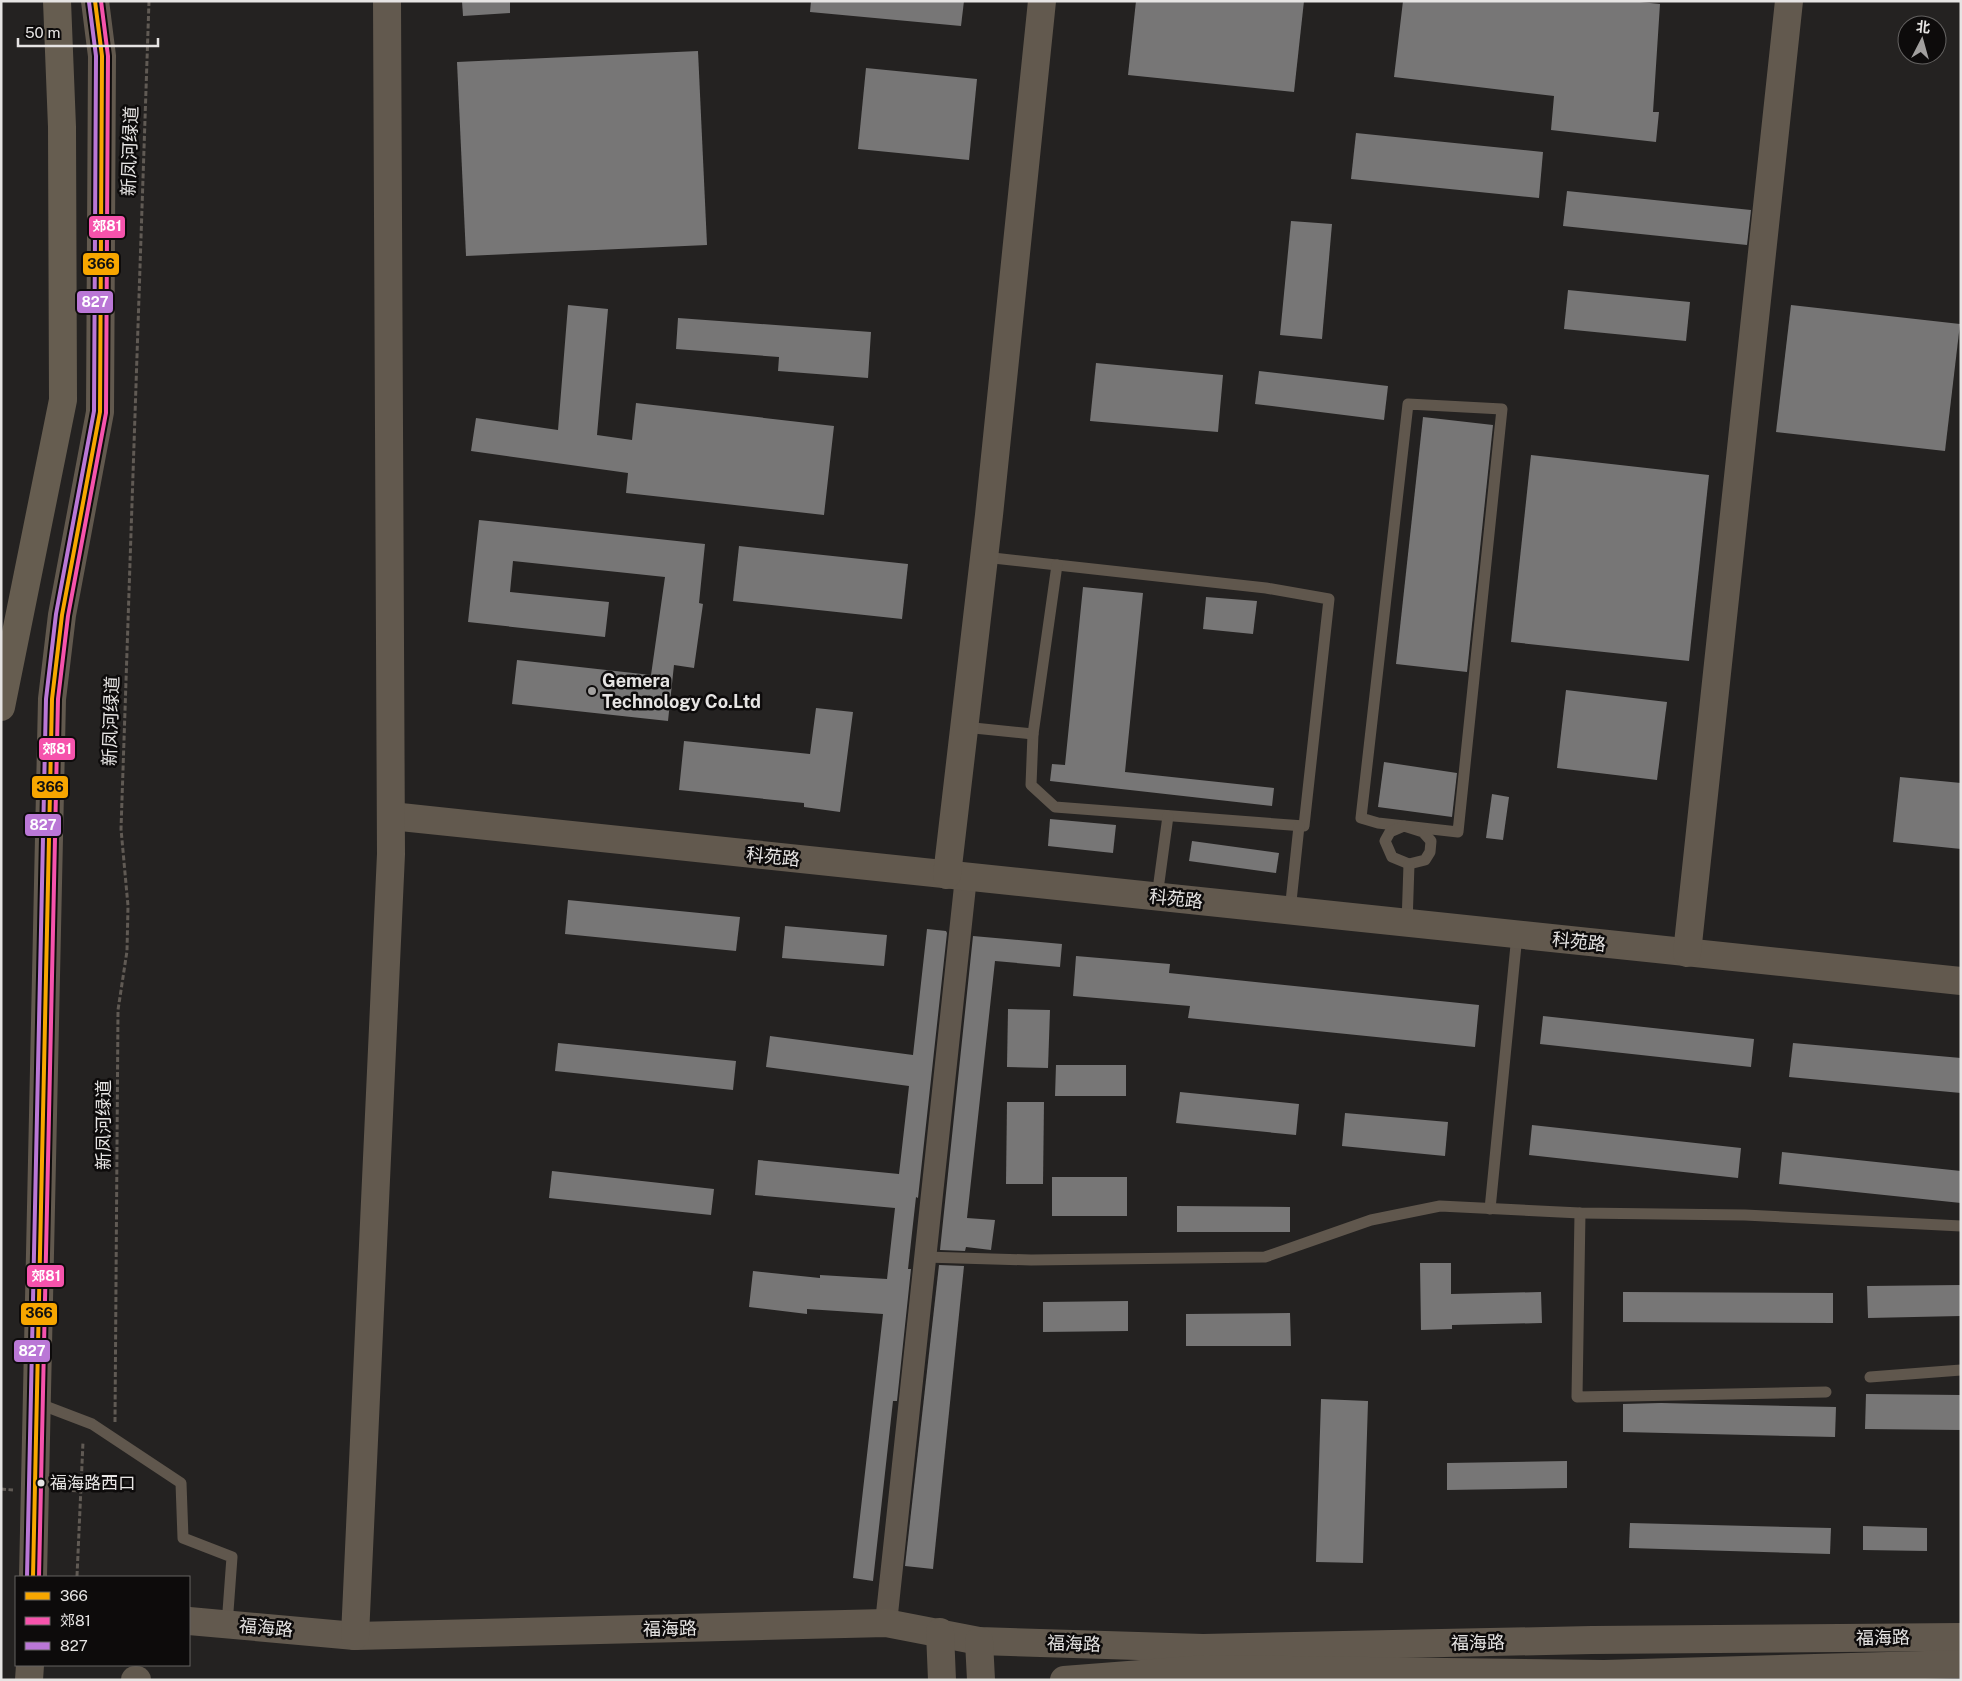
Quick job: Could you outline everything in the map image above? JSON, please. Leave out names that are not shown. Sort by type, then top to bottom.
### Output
[{"type":"highway","points":[[1,707],[63,400],[62,127],[58,1]]},
{"type":"street","points":[[33,1576],[52,699],[62,615],[100,412],[102,56],[95,1]]},
{"type":"street","points":[[355,1636],[391,864],[387,1]]},
{"type":"street","points":[[886,1623],[924,1257],[956,876],[964,727],[984,557],[1042,1]]},
{"type":"street","points":[[1687,953],[1789,1]]},
{"type":"street","name":"科苑路","points":[[391,816],[1961,982]]},
{"type":"street","name":"福海路","points":[[190,1621],[355,1636],[886,1623],[979,1641],[1204,1648],[1592,1640],[1961,1637]]},
{"type":"street","points":[[940,1632],[942,1680]]},
{"type":"street","points":[[1591,1677],[1592,1640]]},
{"type":"street","points":[[979,1641],[981,1680]]},
{"type":"street","name":"福海路","points":[[1064,1680],[1206,1669],[1591,1677],[1961,1664]]},
{"type":"street","points":[[29,1680],[30,1666]]},
{"type":"lane","points":[[1404,826],[1390,832],[1385,841],[1392,857],[1409,864],[1425,860],[1430,852],[1432,841],[1423,832],[1404,826],[1378,823],[1361,818],[1408,404],[1502,409],[1458,832],[1404,826]]},
{"type":"lane","points":[[984,557],[1057,565],[1266,588],[1328,598],[1304,826],[1055,806],[1031,785],[1033,734],[1057,565]]},
{"type":"lane","points":[[964,727],[1033,734]]},
{"type":"lane","points":[[1157,897],[1168,816]]},
{"type":"lane","points":[[1290,912],[1299,826]]},
{"type":"lane","points":[[1406,924],[1409,864]]},
{"type":"lane","points":[[1490,1209],[1517,935]]},
{"type":"lane","points":[[924,1257],[1031,1260],[1265,1257],[1371,1220],[1440,1206],[1580,1213],[1745,1216],[1961,1226]]},
{"type":"lane","points":[[1580,1213],[1577,1397],[1826,1392]]},
{"type":"lane","points":[[1870,1377],[1961,1370]]},
{"type":"lane","points":[[37,1403],[92,1424],[181,1483],[184,1538],[232,1557],[228,1625]]},
{"type":"path","name":"新凤河绿道","points":[[115,1440],[118,1010],[126,951],[128,906],[121,829],[149,1]]},
{"type":"path","points":[[77,1576],[83,1442]]},
{"type":"building","points":[[462,1],[510,1],[510,13],[463,16]]},
{"type":"building","points":[[811,1],[964,1],[961,26],[810,12]]},
{"type":"building","points":[[1136,1],[1304,1],[1294,92],[1128,75]]},
{"type":"building","points":[[1403,1],[1630,1],[1660,4],[1653,112],[1659,112],[1656,142],[1551,130],[1554,96],[1394,77]]},
{"type":"building","points":[[698,51],[707,245],[466,256],[457,62]]},
{"type":"building","points":[[866,68],[977,79],[969,160],[858,149]]},
{"type":"building","points":[[1356,133],[1543,152],[1539,198],[1351,179]]},
{"type":"building","points":[[1567,191],[1751,210],[1747,245],[1563,226]]},
{"type":"building","points":[[1291,221],[1332,224],[1322,339],[1280,335]]},
{"type":"building","points":[[1568,290],[1690,302],[1686,341],[1564,329]]},
{"type":"building","points":[[568,305],[608,309],[597,435],[632,440],[636,403],[834,426],[824,515],[626,493],[628,473],[471,451],[476,418],[558,430]]},
{"type":"building","points":[[1791,305],[1960,324],[1945,451],[1776,432]]},
{"type":"building","points":[[678,318],[871,332],[868,378],[778,371],[779,357],[676,349]]},
{"type":"building","points":[[1096,363],[1223,375],[1218,432],[1090,421]]},
{"type":"building","points":[[1259,371],[1388,386],[1384,420],[1255,404]]},
{"type":"building","points":[[1423,417],[1493,425],[1467,672],[1396,664]]},
{"type":"building","points":[[1531,455],[1709,475],[1689,661],[1511,642]]},
{"type":"building","points":[[479,520],[705,544],[699,603],[703,604],[694,668],[674,665],[668,721],[512,704],[517,660],[651,675],[665,577],[513,561],[510,592],[609,602],[605,637],[468,622]]},
{"type":"building","points":[[739,546],[908,564],[902,619],[733,601]]},
{"type":"building","points":[[1083,587],[1143,593],[1125,772],[1274,788],[1272,806],[1050,781],[1052,764],[1065,765]]},
{"type":"building","points":[[1206,597],[1257,601],[1253,634],[1203,629]]},
{"type":"building","points":[[1566,690],[1667,702],[1657,780],[1557,768]]},
{"type":"building","points":[[816,708],[853,712],[840,812],[804,807],[804,803],[679,790],[684,741],[810,754]]},
{"type":"building","points":[[1384,762],[1457,773],[1452,817],[1378,807]]},
{"type":"building","points":[[1900,777],[1961,783],[1961,849],[1893,842]]},
{"type":"building","points":[[1492,794],[1509,797],[1503,840],[1486,838]]},
{"type":"building","points":[[1050,819],[1116,825],[1113,853],[1048,846]]},
{"type":"building","points":[[1192,841],[1279,853],[1276,873],[1189,861]]},
{"type":"building","points":[[568,900],[740,917],[736,951],[565,934]]},
{"type":"building","points":[[785,926],[887,935],[884,966],[782,958]]},
{"type":"building","points":[[927,929],[946,931],[947,933],[918,1198],[916,1197],[908,1269],[911,1269],[897,1401],[893,1401],[873,1581],[853,1578],[883,1314],[807,1309],[807,1314],[749,1307],[753,1271],[820,1278],[820,1275],[887,1279],[895,1208],[755,1195],[758,1160],[899,1174],[909,1086],[766,1067],[770,1036],[913,1055]]},
{"type":"building","points":[[973,936],[1062,944],[1060,967],[995,961],[967,1218],[995,1220],[991,1250],[966,1247],[965,1251],[940,1250]]},
{"type":"building","points":[[1076,956],[1170,964],[1169,973],[1479,1005],[1475,1047],[1188,1018],[1190,1006],[1073,996]]},
{"type":"building","points":[[1008,1009],[1050,1010],[1048,1068],[1007,1067]]},
{"type":"building","points":[[1543,1016],[1754,1039],[1751,1067],[1540,1044]]},
{"type":"building","points":[[558,1043],[736,1061],[733,1090],[555,1071]]},
{"type":"building","points":[[1793,1043],[1961,1058],[1961,1093],[1789,1077]]},
{"type":"building","points":[[1056,1065],[1126,1065],[1126,1096],[1055,1096]]},
{"type":"building","points":[[1180,1092],[1299,1104],[1296,1135],[1176,1123]]},
{"type":"building","points":[[1007,1102],[1044,1102],[1043,1184],[1006,1184]]},
{"type":"building","points":[[1345,1113],[1448,1122],[1445,1156],[1342,1146]]},
{"type":"building","points":[[1532,1125],[1741,1148],[1738,1178],[1529,1155]]},
{"type":"building","points":[[1782,1152],[1961,1171],[1961,1203],[1779,1184]]},
{"type":"building","points":[[552,1171],[714,1189],[711,1215],[549,1198]]},
{"type":"building","points":[[1052,1177],[1127,1177],[1127,1216],[1052,1216]]},
{"type":"building","points":[[1177,1206],[1290,1207],[1290,1232],[1177,1232]]},
{"type":"building","points":[[1420,1263],[1451,1263],[1451,1294],[1541,1292],[1542,1323],[1452,1325],[1452,1329],[1421,1330]]},
{"type":"building","points":[[939,1265],[964,1266],[933,1569],[905,1566]]},
{"type":"building","points":[[1961,1285],[1961,1316],[1868,1318],[1867,1286]]},
{"type":"building","points":[[1623,1292],[1833,1293],[1833,1323],[1623,1322]]},
{"type":"building","points":[[1128,1301],[1128,1331],[1043,1332],[1043,1302]]},
{"type":"building","points":[[1290,1313],[1291,1346],[1186,1346],[1186,1314]]},
{"type":"building","points":[[1866,1394],[1961,1395],[1961,1430],[1865,1429]]},
{"type":"building","points":[[1321,1399],[1368,1401],[1363,1563],[1316,1562]]},
{"type":"building","points":[[1661,1403],[1836,1407],[1835,1437],[1623,1432],[1623,1404]]},
{"type":"building","points":[[1567,1461],[1567,1488],[1447,1490],[1447,1463]]},
{"type":"building","points":[[1630,1523],[1831,1528],[1830,1554],[1629,1548]]},
{"type":"building","points":[[1863,1526],[1927,1528],[1927,1551],[1863,1550]]},
{"type":"transit line","name":"366","points":[[33,1576],[52,699],[62,615],[100,412],[102,56],[95,1]]},
{"type":"transit line","name":"郊81","points":[[39,1576],[58,699],[68,616],[106,413],[108,56],[101,1]]},
{"type":"transit line","name":"827","points":[[27,1576],[46,699],[56,614],[94,411],[96,56],[89,2]]},
{"type":"place","name":"Gemera Technology Co.Ltd","points":[[592,691]]},
{"type":"place","name":"福海路西口","points":[[41,1483]]}]
